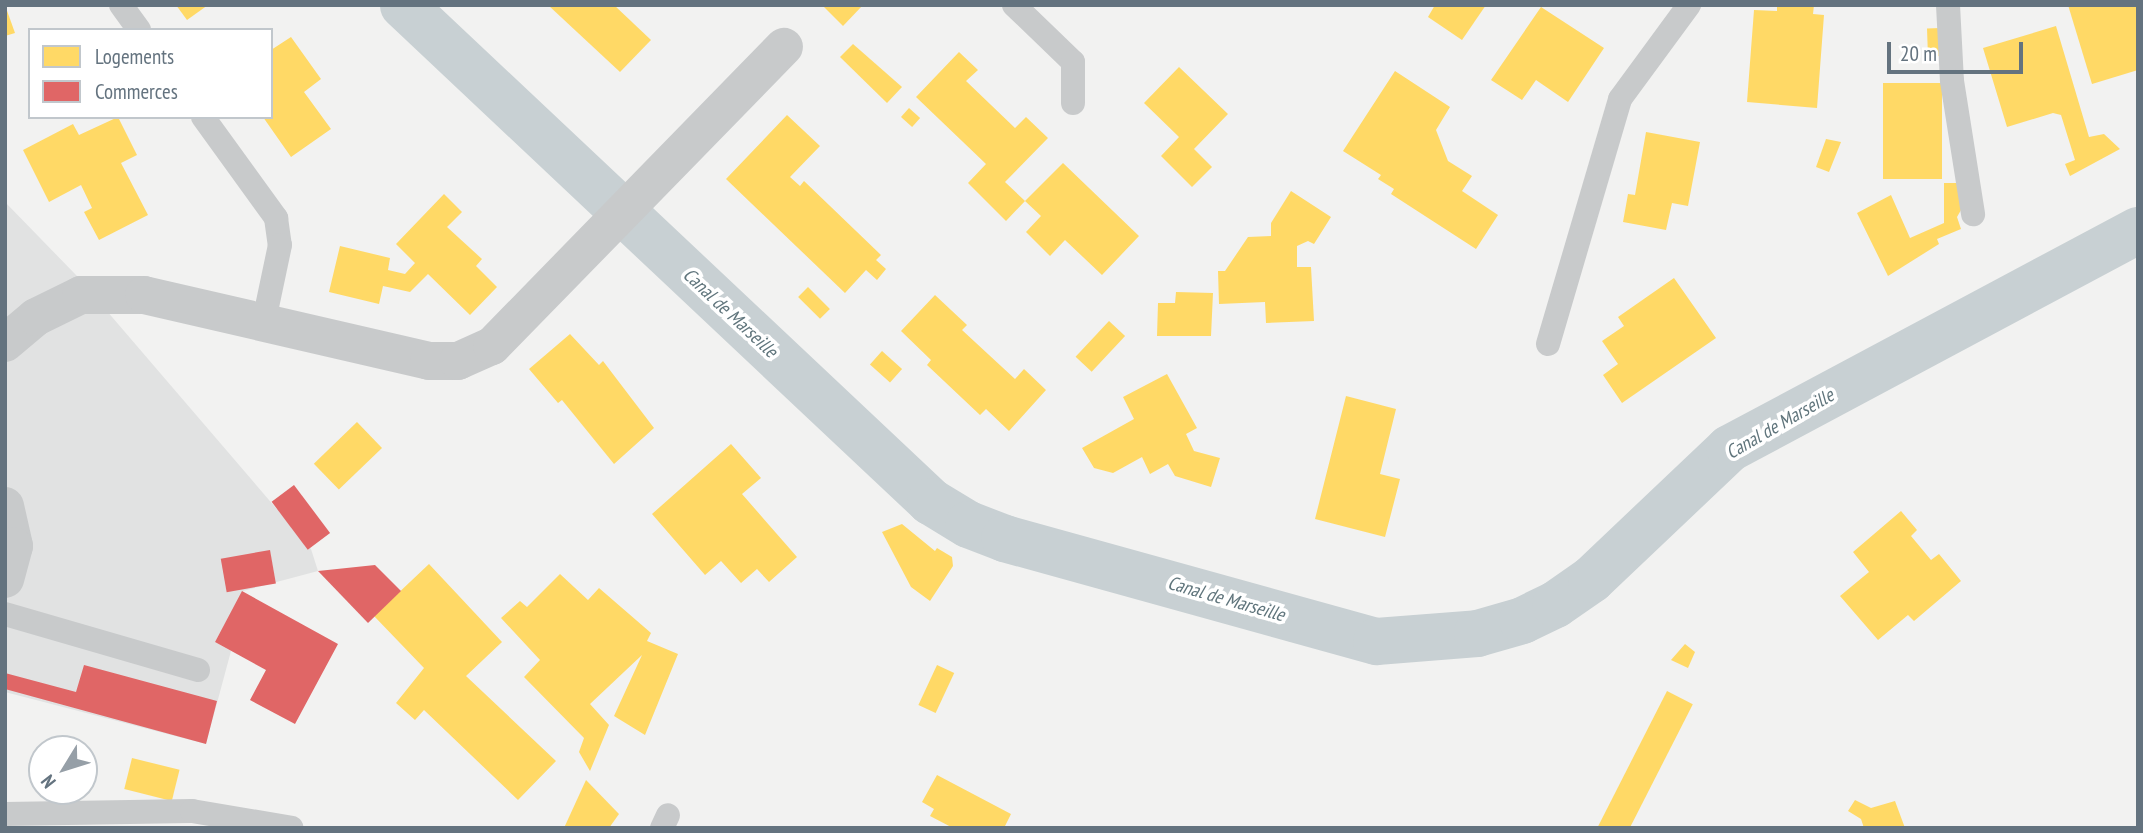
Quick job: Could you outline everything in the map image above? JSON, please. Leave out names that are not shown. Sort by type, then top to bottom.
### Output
[{"type":"street","points":[[5,343],[36,317],[80,295],[144,295],[264,321],[429,362],[458,361],[492,346],[597,242],[784,47]]},
{"type":"street","points":[[5,506],[14,545],[5,579]]},
{"type":"lane","points":[[121,5],[138,28]]},
{"type":"lane","points":[[1014,5],[1073,62],[1073,103]]},
{"type":"lane","points":[[1548,344],[1620,99],[1689,5]]},
{"type":"lane","points":[[1948,5],[1952,81],[1973,214]]},
{"type":"lane","points":[[204,119],[276,218],[281,245],[264,321]]},
{"type":"lane","points":[[5,614],[198,670]]},
{"type":"lane","points":[[5,814],[192,811],[292,828]]},
{"type":"shaded area","points":[[5,202],[76,275],[311,549],[318,571],[243,591],[215,642],[231,651],[206,744],[5,692]]},
{"type":"building: Logements","points":[[5,5],[15,33],[5,36]]},
{"type":"building: Logements","points":[[176,5],[208,5],[187,20]]},
{"type":"building: Logements","points":[[548,5],[614,5],[651,40],[620,72]]},
{"type":"building: Logements","points":[[822,5],[863,5],[843,26]]},
{"type":"building: Logements","points":[[1435,5],[1486,5],[1462,40],[1428,17]]},
{"type":"building: Logements","points":[[1777,5],[1814,5],[1813,14],[1824,15],[1817,108],[1747,102],[1754,10],[1777,11]]},
{"type":"building: Logements","points":[[2068,5],[2138,5],[2138,70],[2092,84]]},
{"type":"building: Logements","points":[[1541,7],[1604,48],[1568,102],[1536,80],[1522,100],[1491,80]]},
{"type":"building: Logements","points":[[2056,26],[2089,137],[2104,134],[2120,149],[2070,176],[2065,164],[2075,160],[2061,115],[2053,113],[2007,127],[1983,48]]},
{"type":"building: Logements","points":[[1927,28],[1940,28],[1941,56],[1928,56]]},
{"type":"building: Logements","points":[[291,37],[321,79],[304,92],[331,129],[291,157],[264,119],[273,119],[273,49]]},
{"type":"building: Logements","points":[[853,44],[902,87],[887,103],[840,57]]},
{"type":"building: Logements","points":[[959,52],[978,70],[966,81],[1015,128],[1026,117],[1048,138],[1005,182],[1025,201],[1006,221],[968,183],[986,164],[916,97]]},
{"type":"building: Logements","points":[[1179,67],[1228,114],[1194,149],[1212,167],[1192,187],[1161,156],[1179,137],[1144,103]]},
{"type":"building: Logements","points":[[1395,71],[1450,107],[1436,130],[1448,161],[1472,176],[1462,191],[1498,215],[1476,249],[1391,194],[1394,189],[1378,179],[1381,175],[1343,151]]},
{"type":"building: Logements","points":[[1883,83],[1942,83],[1942,179],[1883,179]]},
{"type":"building: Logements","points":[[909,108],[920,118],[912,127],[901,117]]},
{"type":"building: Logements","points":[[787,115],[820,146],[790,177],[800,186],[804,181],[881,255],[876,260],[886,269],[877,280],[866,270],[845,293],[726,179]]},
{"type":"building: Logements","points":[[119,119],[137,155],[121,163],[148,215],[99,240],[84,212],[92,208],[81,185],[49,202],[23,150],[73,124],[79,135]]},
{"type":"building: Logements","points":[[1646,132],[1700,142],[1688,206],[1672,203],[1666,230],[1623,222],[1628,194],[1635,195]]},
{"type":"building: Logements","points":[[1826,139],[1841,142],[1829,172],[1816,167]]},
{"type":"building: Logements","points":[[1063,163],[1139,236],[1102,275],[1065,240],[1050,256],[1026,232],[1041,216],[1025,201]]},
{"type":"building: Logements","points":[[1944,183],[1958,183],[1961,210],[1957,217],[1961,229],[1937,239],[1939,244],[1888,276],[1857,213],[1891,195],[1910,238],[1944,223]]},
{"type":"building: Logements","points":[[1291,191],[1331,217],[1314,244],[1308,241],[1297,246],[1297,267],[1311,267],[1314,321],[1266,323],[1265,302],[1219,304],[1218,271],[1225,271],[1248,237],[1271,236],[1271,223]]},
{"type":"building: Logements","points":[[444,194],[462,212],[447,227],[482,259],[476,266],[497,287],[470,315],[428,274],[410,292],[383,286],[379,304],[329,292],[340,246],[390,258],[388,270],[405,274],[415,263],[396,244]]},
{"type":"building: Logements","points":[[1674,278],[1716,338],[1622,403],[1603,375],[1618,364],[1602,341],[1624,326],[1618,317]]},
{"type":"building: Logements","points":[[808,287],[830,309],[820,319],[798,297]]},
{"type":"building: Logements","points":[[1176,292],[1213,293],[1211,336],[1157,336],[1158,303],[1175,303]]},
{"type":"building: Logements","points":[[935,295],[967,325],[962,330],[1015,379],[1024,369],[1046,390],[1009,431],[986,409],[980,415],[927,365],[931,360],[901,331]]},
{"type":"building: Logements","points":[[1109,321],[1125,336],[1092,372],[1076,357]]},
{"type":"building: Logements","points":[[570,334],[599,365],[603,361],[654,428],[614,464],[562,400],[558,403],[529,369]]},
{"type":"building: Logements","points":[[882,351],[902,369],[890,382],[870,364]]},
{"type":"building: Logements","points":[[1167,374],[1197,428],[1186,434],[1194,451],[1220,458],[1211,487],[1175,476],[1168,464],[1150,474],[1142,457],[1113,473],[1094,468],[1082,448],[1134,419],[1123,397]]},
{"type":"building: Logements","points":[[1346,396],[1396,409],[1380,474],[1400,479],[1385,537],[1315,519]]},
{"type":"building: Logements","points":[[357,422],[382,448],[339,490],[314,464]]},
{"type":"building: Logements","points":[[731,444],[761,478],[742,494],[797,557],[769,582],[757,569],[741,583],[721,561],[705,575],[652,514]]},
{"type":"building: Logements","points":[[1901,511],[1917,530],[1911,536],[1931,560],[1939,554],[1961,581],[1914,621],[1908,615],[1878,640],[1840,596],[1869,572],[1853,552]]},
{"type":"building: Logements","points":[[902,524],[935,551],[937,548],[952,557],[953,566],[930,601],[911,587],[882,532]]},
{"type":"building: Logements","points":[[429,564],[502,642],[466,676],[556,761],[518,800],[424,710],[415,720],[396,703],[424,668],[374,616]]},
{"type":"building: Logements","points":[[560,574],[588,600],[599,588],[651,633],[647,641],[678,654],[645,735],[614,716],[642,655],[590,704],[609,725],[590,771],[579,752],[584,738],[524,677],[540,660],[501,618],[520,601],[527,607]]},
{"type":"building: Logements","points":[[1685,644],[1695,652],[1688,668],[1671,660]]},
{"type":"building: Logements","points":[[937,665],[954,673],[936,713],[918,705]]},
{"type":"building: Logements","points":[[1667,691],[1693,704],[1630,828],[1598,826]]},
{"type":"building: Logements","points":[[132,758],[180,770],[172,801],[124,789]]},
{"type":"building: Logements","points":[[937,775],[1011,814],[1004,828],[953,828],[930,816],[934,809],[922,802]]},
{"type":"building: Logements","points":[[586,780],[619,814],[609,828],[564,828]]},
{"type":"building: Logements","points":[[1855,800],[1871,808],[1895,801],[1905,828],[1864,828],[1861,819],[1848,811]]},
{"type":"building: Commerces","points":[[294,485],[330,533],[308,550],[272,502]]},
{"type":"building: Commerces","points":[[270,550],[276,583],[227,592],[221,559]]},
{"type":"building: Commerces","points":[[375,565],[401,591],[368,623],[318,571]]},
{"type":"building: Commerces","points":[[242,591],[338,644],[295,724],[250,700],[266,670],[215,642]]},
{"type":"building: Commerces","points":[[84,665],[217,701],[206,744],[5,689],[5,673],[76,692]]},
{"type":"waterway","name":"Canal de Marseille","points":[[403,5],[930,501],[968,524],[1004,538],[1376,641],[1477,633],[1522,620],[1555,604],[1591,579],[1729,448],[2138,230]]}]
